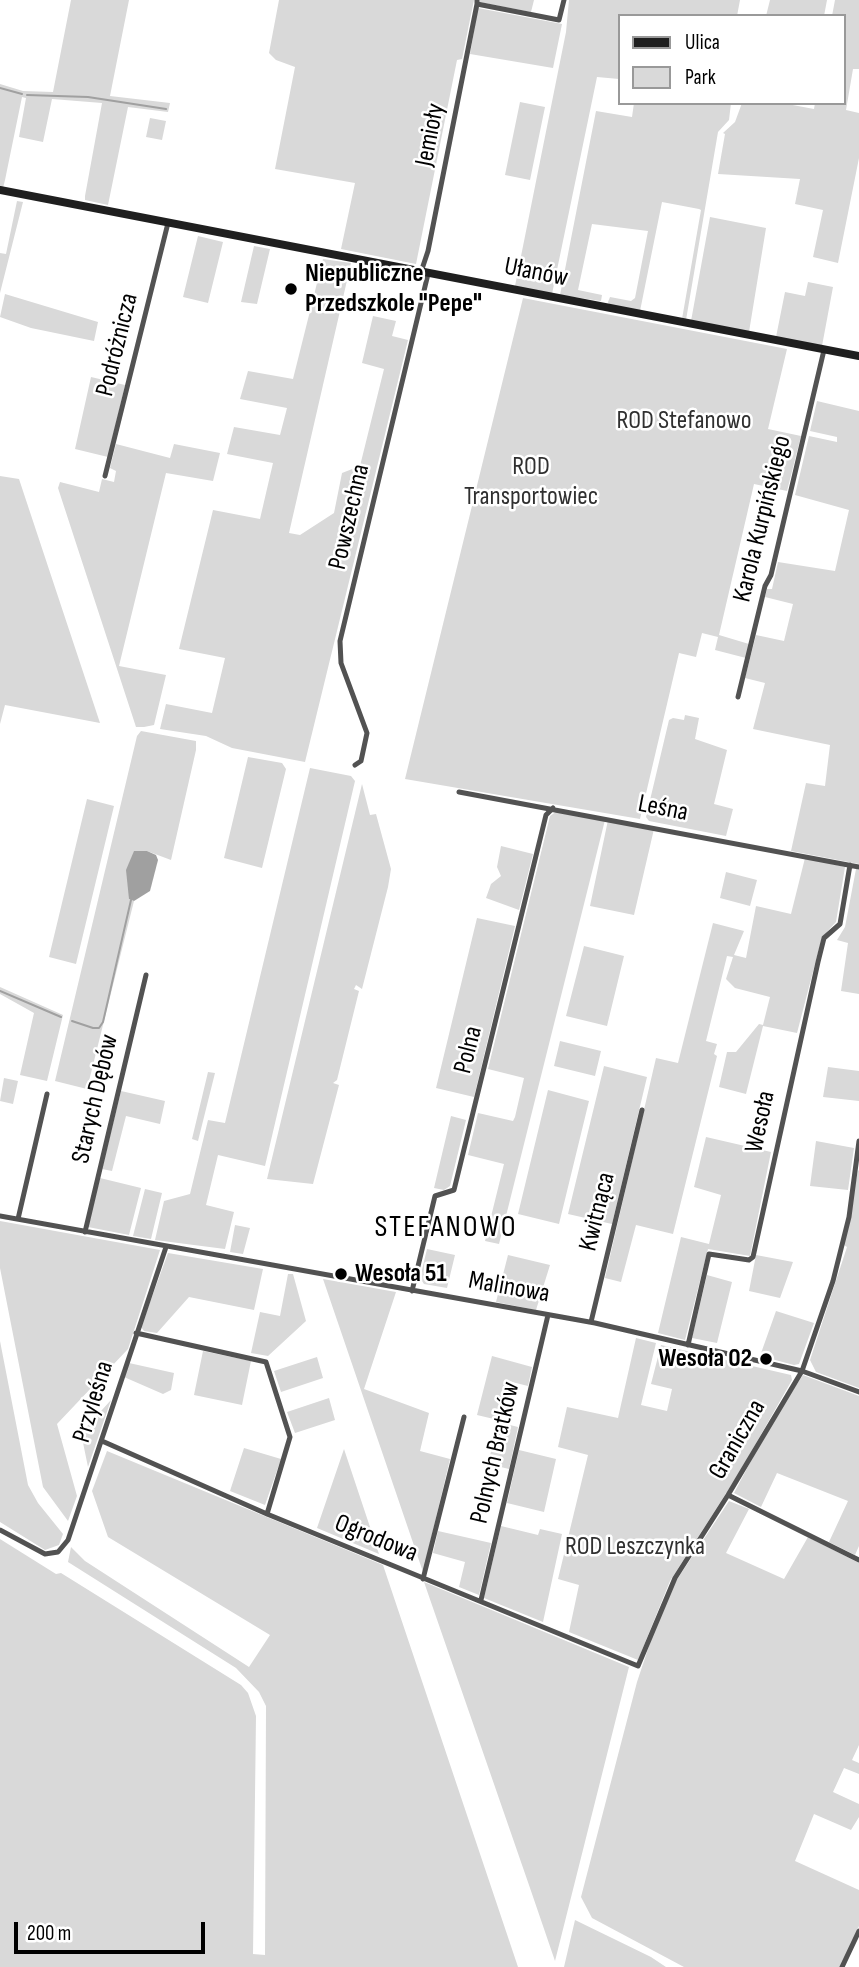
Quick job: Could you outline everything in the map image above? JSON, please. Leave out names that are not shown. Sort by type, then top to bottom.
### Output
[{"type":"street","points":[[477,2],[559,20],[564,0]]},
{"type":"street","name":"Jemioły","points":[[424,273],[477,2]]},
{"type":"street","name":"Ułanów","points":[[0,191],[859,356]]},
{"type":"street","name":"Podróżnicza","points":[[106,476],[168,223]]},
{"type":"street","name":"Powszechna","points":[[355,765],[361,761],[367,733],[341,663],[340,641],[424,273]]},
{"type":"street","name":"Karola Kurpińskiego","points":[[738,697],[765,586],[771,575],[824,350]]},
{"type":"street","name":"Leśna","points":[[460,792],[859,866]]},
{"type":"street","name":"Polna","points":[[412,1291],[435,1196],[454,1190],[546,815],[553,808]]},
{"type":"street","name":"Wesoła","points":[[688,1345],[709,1254],[749,1260],[753,1257],[818,962],[824,938],[840,924],[850,865]]},
{"type":"street","name":"Starych Dębów","points":[[85,1232],[146,975]]},
{"type":"street","points":[[18,1219],[47,1094]]},
{"type":"street","name":"Kwitnąca","points":[[591,1322],[642,1110]]},
{"type":"street","name":"Graniczna","points":[[639,1665],[675,1578],[802,1371],[836,1269],[849,1217],[859,1141]]},
{"type":"street","name":"Malinowa","points":[[0,1216],[591,1322],[802,1371],[859,1392]]},
{"type":"street","name":"Przyleśna","points":[[0,1530],[45,1554],[62,1548],[71,1534],[166,1247]]},
{"type":"street","name":"Polnych Bratków","points":[[481,1601],[548,1315]]},
{"type":"street","points":[[136,1333],[266,1362],[290,1437],[267,1514]]},
{"type":"street","points":[[423,1579],[464,1417]]},
{"type":"street","name":"Ogrodowa","points":[[102,1441],[267,1514],[639,1665]]},
{"type":"street","points":[[728,1495],[859,1560]]},
{"type":"street","points":[[842,1967],[859,1931]]},
{"type":"green space","points":[[71,0],[129,0],[110,96],[170,103],[168,112],[128,107],[108,205],[85,200],[102,103],[52,99],[43,142],[19,137],[26,98],[22,97],[5,180],[3,188],[0,187],[0,84],[23,91],[53,92]]},
{"type":"green space","points":[[279,0],[474,0],[462,59],[457,60],[416,264],[341,249],[355,183],[275,169],[295,67],[276,60],[269,53]]},
{"type":"green space","points":[[534,0],[531,12],[479,2]]},
{"type":"green space","points":[[569,0],[740,0],[737,14],[618,14],[618,79],[597,77],[552,294],[515,286],[566,32]]},
{"type":"green space","points":[[770,0],[827,0],[824,14],[766,14]]},
{"type":"green space","points":[[835,0],[859,0],[859,69],[853,69],[846,110],[859,113],[859,158],[838,263],[813,257],[823,210],[795,204],[800,179],[718,174],[725,134],[723,133],[735,122],[741,105],[793,105],[814,109],[815,105],[845,105],[845,14],[832,14]]},
{"type":"green space","points":[[478,8],[562,24],[553,68],[470,54]]},
{"type":"green space","points":[[520,102],[545,107],[530,180],[505,175]]},
{"type":"green space","points":[[634,105],[731,105],[729,120],[718,132],[686,320],[682,319],[701,210],[699,209],[662,202],[640,311],[609,305],[608,302],[610,297],[631,301],[635,298],[648,231],[592,224],[578,290],[602,295],[601,301],[560,295],[596,111],[632,117]]},
{"type":"green space","points":[[150,118],[166,121],[162,140],[146,137]]},
{"type":"green space","points":[[17,201],[23,202],[0,293],[0,253],[6,254]]},
{"type":"green space","points":[[710,217],[766,228],[749,332],[691,321]]},
{"type":"green space","points":[[198,236],[223,242],[208,303],[183,297]]},
{"type":"green space","points":[[254,246],[270,249],[257,304],[241,302]]},
{"type":"green space","points":[[323,259],[351,263],[289,533],[300,535],[334,513],[342,473],[360,466],[384,369],[362,363],[373,316],[396,321],[392,336],[408,340],[305,762],[232,748],[206,736],[160,729],[166,704],[212,713],[225,658],[179,649],[213,510],[260,519],[273,463],[227,454],[234,427],[280,435],[287,408],[240,399],[248,371],[293,379]]},
{"type":"green space","points":[[808,282],[833,287],[822,346],[776,337],[785,292],[805,296]]},
{"type":"green space","points":[[5,294],[98,322],[94,341],[31,328],[0,317]]},
{"type":"green space","points":[[523,298],[787,349],[768,429],[801,436],[787,491],[754,484],[719,635],[749,644],[746,658],[715,650],[718,637],[702,633],[696,657],[679,653],[640,819],[405,779]]},
{"type":"green space","points":[[91,377],[125,385],[108,457],[75,449]]},
{"type":"green space","points":[[817,401],[859,411],[859,864],[791,851],[806,783],[825,786],[830,745],[753,729],[765,683],[745,678],[756,635],[784,641],[793,604],[765,597],[767,589],[772,589],[778,562],[835,571],[849,510],[795,495],[809,436],[837,442],[837,437],[810,431]]},
{"type":"green space","points":[[116,444],[170,458],[174,444],[220,453],[213,481],[166,473],[119,666],[166,675],[154,725],[144,727],[136,727],[58,488],[60,482],[99,492],[102,479],[114,482],[116,471],[110,468]]},
{"type":"green space","points":[[0,476],[19,479],[100,723],[5,705],[0,724]]},
{"type":"green space","points":[[685,715],[699,718],[695,739],[727,750],[714,804],[733,809],[726,836],[649,821],[646,817],[669,720],[684,720]]},
{"type":"green space","points":[[141,731],[196,741],[196,750],[171,860],[147,851],[134,851],[129,899],[134,901],[87,1089],[55,1081],[137,736]]},
{"type":"green space","points":[[248,757],[282,763],[286,769],[262,868],[224,858]]},
{"type":"green space","points":[[310,768],[351,776],[355,781],[265,1166],[218,1155],[206,1205],[234,1212],[225,1249],[155,1240],[164,1201],[190,1194],[208,1120],[225,1123]]},
{"type":"green space","points":[[362,784],[370,815],[376,814],[391,869],[388,887],[362,989],[356,985],[354,989],[359,991],[337,1080],[333,1083],[339,1085],[313,1184],[267,1179]]},
{"type":"green space","points":[[87,799],[114,806],[76,964],[49,957]]},
{"type":"green space","points":[[557,811],[605,820],[499,1244],[485,1241],[504,1164],[468,1155],[478,1113],[513,1121],[515,1117],[524,1078],[488,1069],[550,816]]},
{"type":"green space","points":[[608,820],[654,829],[634,915],[590,906]]},
{"type":"green space","points":[[501,846],[533,854],[519,910],[486,898],[491,884],[501,876],[497,867]]},
{"type":"green space","points":[[805,858],[845,867],[836,922],[822,937],[797,1033],[763,1026],[746,1094],[719,1087],[727,1052],[736,1052],[759,1024],[763,1025],[770,997],[735,988],[726,979],[733,957],[727,956],[706,1041],[717,1044],[714,1054],[717,1056],[673,1234],[636,1225],[621,1282],[605,1278],[656,1058],[678,1063],[713,923],[744,931],[734,955],[746,958],[756,906],[791,914]]},
{"type":"green space","points":[[856,869],[859,870],[859,994],[841,991],[848,943],[837,940],[845,927]]},
{"type":"green space","points":[[726,872],[757,880],[750,906],[720,898]]},
{"type":"green space","points":[[477,918],[515,926],[474,1097],[436,1088]]},
{"type":"green space","points":[[584,946],[624,956],[607,1026],[566,1016]]},
{"type":"green space","points":[[0,987],[63,1015],[47,1081],[20,1075],[34,1013],[0,994]]},
{"type":"green space","points":[[560,1041],[601,1051],[595,1076],[554,1066]]},
{"type":"green space","points":[[604,1066],[647,1077],[612,1224],[568,1214]]},
{"type":"green space","points":[[828,1067],[859,1071],[859,1101],[823,1097]]},
{"type":"green space","points":[[208,1072],[215,1073],[198,1141],[192,1139]]},
{"type":"green space","points":[[4,1078],[18,1081],[13,1104],[0,1101]]},
{"type":"green space","points":[[548,1090],[589,1101],[559,1224],[518,1214]]},
{"type":"green space","points":[[121,1091],[165,1101],[160,1124],[126,1116],[112,1171],[102,1169]]},
{"type":"green space","points":[[451,1116],[466,1120],[450,1186],[444,1190],[434,1188]]},
{"type":"green space","points":[[706,1137],[771,1152],[750,1256],[708,1249],[685,1340],[658,1333],[681,1237],[709,1244],[721,1195],[694,1187]]},
{"type":"green space","points":[[816,1141],[854,1148],[848,1190],[810,1186]]},
{"type":"green space","points":[[858,1170],[859,1388],[816,1372],[810,1360],[847,1247],[844,1245]]},
{"type":"green space","points":[[100,1178],[141,1188],[129,1235],[88,1227]]},
{"type":"green space","points":[[145,1189],[162,1193],[151,1239],[133,1236]]},
{"type":"green space","points":[[0,1221],[160,1250],[128,1349],[57,1424],[77,1496],[68,1521],[43,1487],[0,1268]]},
{"type":"green space","points":[[235,1225],[250,1228],[243,1254],[230,1252]]},
{"type":"green space","points":[[427,1249],[455,1255],[447,1288],[424,1284],[420,1278]]},
{"type":"green space","points":[[168,1253],[263,1269],[254,1310],[189,1297],[157,1333],[144,1331],[141,1327]]},
{"type":"green space","points":[[508,1255],[550,1265],[536,1310],[496,1302]]},
{"type":"green space","points":[[756,1255],[793,1262],[780,1298],[749,1291]]},
{"type":"green space","points":[[288,1274],[293,1274],[306,1321],[268,1356],[251,1353],[260,1312],[280,1316]]},
{"type":"green space","points":[[707,1275],[732,1282],[717,1343],[692,1338]]},
{"type":"green space","points":[[323,1279],[396,1292],[364,1389],[429,1413],[420,1451],[450,1459],[423,1572]]},
{"type":"green space","points":[[776,1311],[814,1323],[799,1364],[760,1356]]},
{"type":"green space","name":"ROD Leszczynka","points":[[636,1338],[656,1343],[641,1405],[667,1411],[672,1389],[651,1384],[661,1345],[791,1375],[792,1380],[739,1473],[670,1581],[638,1660],[569,1632],[579,1585],[558,1579],[588,1455],[558,1447],[567,1407],[618,1418]]},
{"type":"green space","points":[[0,1341],[28,1485],[38,1503],[63,1534],[59,1545],[45,1550],[0,1522]]},
{"type":"green space","points":[[203,1351],[251,1361],[242,1405],[194,1395]]},
{"type":"green space","points":[[492,1356],[532,1367],[528,1386],[508,1381],[498,1420],[477,1415]]},
{"type":"green space","points":[[317,1357],[323,1378],[281,1392],[274,1371]]},
{"type":"green space","points":[[129,1363],[174,1373],[171,1390],[163,1394],[124,1377]]},
{"type":"green space","points":[[803,1375],[859,1396],[859,1546],[855,1555],[829,1542],[848,1501],[777,1473],[761,1507],[734,1493],[771,1423]]},
{"type":"green space","points":[[329,1398],[335,1420],[295,1433],[287,1412]]},
{"type":"green space","points":[[111,1400],[88,1467],[81,1433]]},
{"type":"green space","points":[[498,1422],[518,1427],[509,1469],[488,1464]]},
{"type":"green space","points":[[244,1448],[281,1459],[265,1505],[230,1491]]},
{"type":"green space","points":[[344,1449],[379,1554],[317,1528]]},
{"type":"green space","points":[[519,1450],[556,1459],[544,1512],[507,1503]]},
{"type":"green space","points":[[107,1451],[383,1565],[518,1967],[0,1967],[0,1539],[56,1574],[61,1573],[241,1685],[248,1693],[256,1716],[253,1954],[265,1955],[266,1706],[259,1692],[236,1668],[68,1562],[71,1547],[85,1561],[249,1667],[270,1635],[108,1537],[92,1491]]},
{"type":"green space","points":[[729,1501],[749,1509],[726,1553],[784,1579],[808,1537],[859,1563],[859,1745],[852,1760],[859,1763],[859,1774],[844,1768],[833,1792],[859,1804],[859,1817],[851,1830],[814,1814],[795,1861],[859,1890],[859,1926],[841,1967],[684,1967],[592,1918],[581,1897],[637,1682],[658,1619],[676,1581]]},
{"type":"green space","points":[[501,1526],[538,1535],[540,1529],[562,1534],[543,1622],[484,1598]]},
{"type":"green space","points":[[438,1531],[491,1543],[479,1595],[459,1587],[465,1562],[433,1553]]},
{"type":"green space","points":[[424,1582],[629,1667],[555,1961],[530,1888]]},
{"type":"green space","points":[[575,1920],[651,1957],[666,1967],[564,1967]]},
{"type":"shaded area","points":[[134,851],[147,851],[156,855],[158,860],[150,891],[134,901],[129,899],[126,870]]},
{"type":"waterway","points":[[0,88],[22,94]]},
{"type":"waterway","points":[[27,95],[88,97],[166,109]]},
{"type":"waterway","points":[[72,1021],[93,1028],[99,1028],[103,1022],[131,900]]},
{"type":"waterway","points":[[0,991],[61,1017]]},
{"type":"place","name":"Niepubliczne Przedszkole \"Pepe\"","points":[[291,289]]},
{"type":"place","name":"Wesoła 51","points":[[341,1274]]},
{"type":"place","name":"Wesoła 02","points":[[766,1359]]},
{"type":"district","name":"STEFANOWO","points":[[446,1228]]},
{"type":"park label","name":"ROD Stefanowo","points":[[684,421]]},
{"type":"park label","name":"ROD Transportowiec","points":[[531,482]]}]
